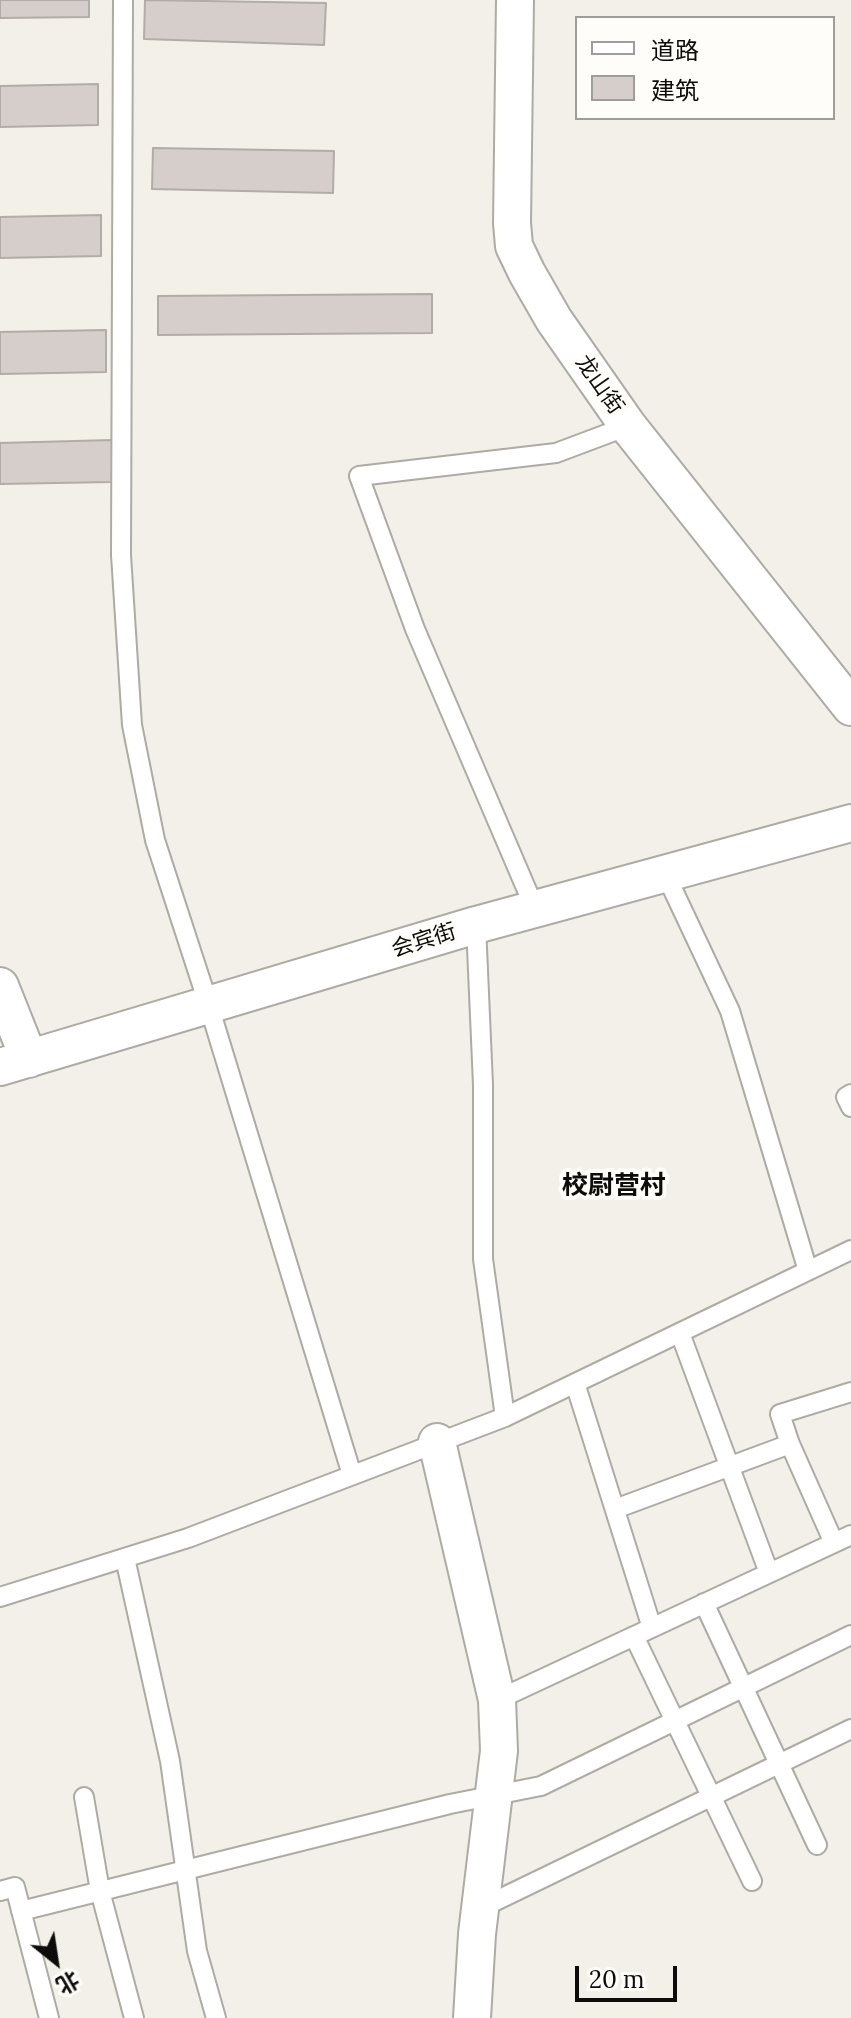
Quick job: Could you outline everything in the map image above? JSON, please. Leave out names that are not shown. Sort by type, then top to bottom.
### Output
[{"type":"street","name":"龙山街","points":[[515,0],[514,246],[554,320],[628,426],[851,707]]},
{"type":"street","name":"会宾街","points":[[14,1063],[476,925],[851,823]]},
{"type":"street","points":[[0,986],[14,1063]]},
{"type":"street","points":[[437,1442],[497,1700],[499,1751],[479,1909],[472,2018]]},
{"type":"lane","points":[[123,0],[121,555],[132,725],[155,840],[352,1475]]},
{"type":"lane","points":[[535,909],[415,629],[359,476],[556,453],[628,426]]},
{"type":"lane","points":[[665,873],[730,1011],[808,1271]]},
{"type":"lane","points":[[476,925],[483,1085],[483,1259],[505,1417]]},
{"type":"lane","points":[[851,1094],[846,1097],[851,1107]]},
{"type":"lane","points":[[0,1597],[188,1538],[505,1417],[851,1250]]},
{"type":"lane","points":[[680,1333],[769,1573]]},
{"type":"lane","points":[[575,1383],[615,1509],[643,1632],[675,1721],[752,1881]]},
{"type":"lane","points":[[497,1700],[842,1539],[790,1444],[780,1414],[851,1392]]},
{"type":"lane","points":[[615,1509],[790,1444]]},
{"type":"lane","points":[[125,1558],[170,1761],[197,1951],[216,2018]]},
{"type":"lane","points":[[704,1603],[817,1845]]},
{"type":"lane","points":[[21,1911],[450,1804],[541,1786],[851,1635]]},
{"type":"lane","points":[[479,1909],[851,1729]]},
{"type":"lane","points":[[84,1797],[100,1891],[134,2018]]},
{"type":"lane","points":[[0,1891],[15,1887],[49,2018]]},
{"type":"building","points":[[0,0],[89,0],[89,17],[0,18]]},
{"type":"building","points":[[145,0],[326,3],[324,45],[144,39]]},
{"type":"building","points":[[98,84],[98,125],[0,127],[0,86]]},
{"type":"building","points":[[153,148],[334,151],[333,193],[152,189]]},
{"type":"building","points":[[101,215],[101,256],[0,258],[0,217]]},
{"type":"building","points":[[432,294],[432,333],[158,335],[158,296]]},
{"type":"building","points":[[106,330],[106,372],[0,374],[0,332]]},
{"type":"building","points":[[112,440],[112,482],[0,484],[0,443]]},
{"type":"district","name":"校尉营村","points":[[614,1187]]}]
